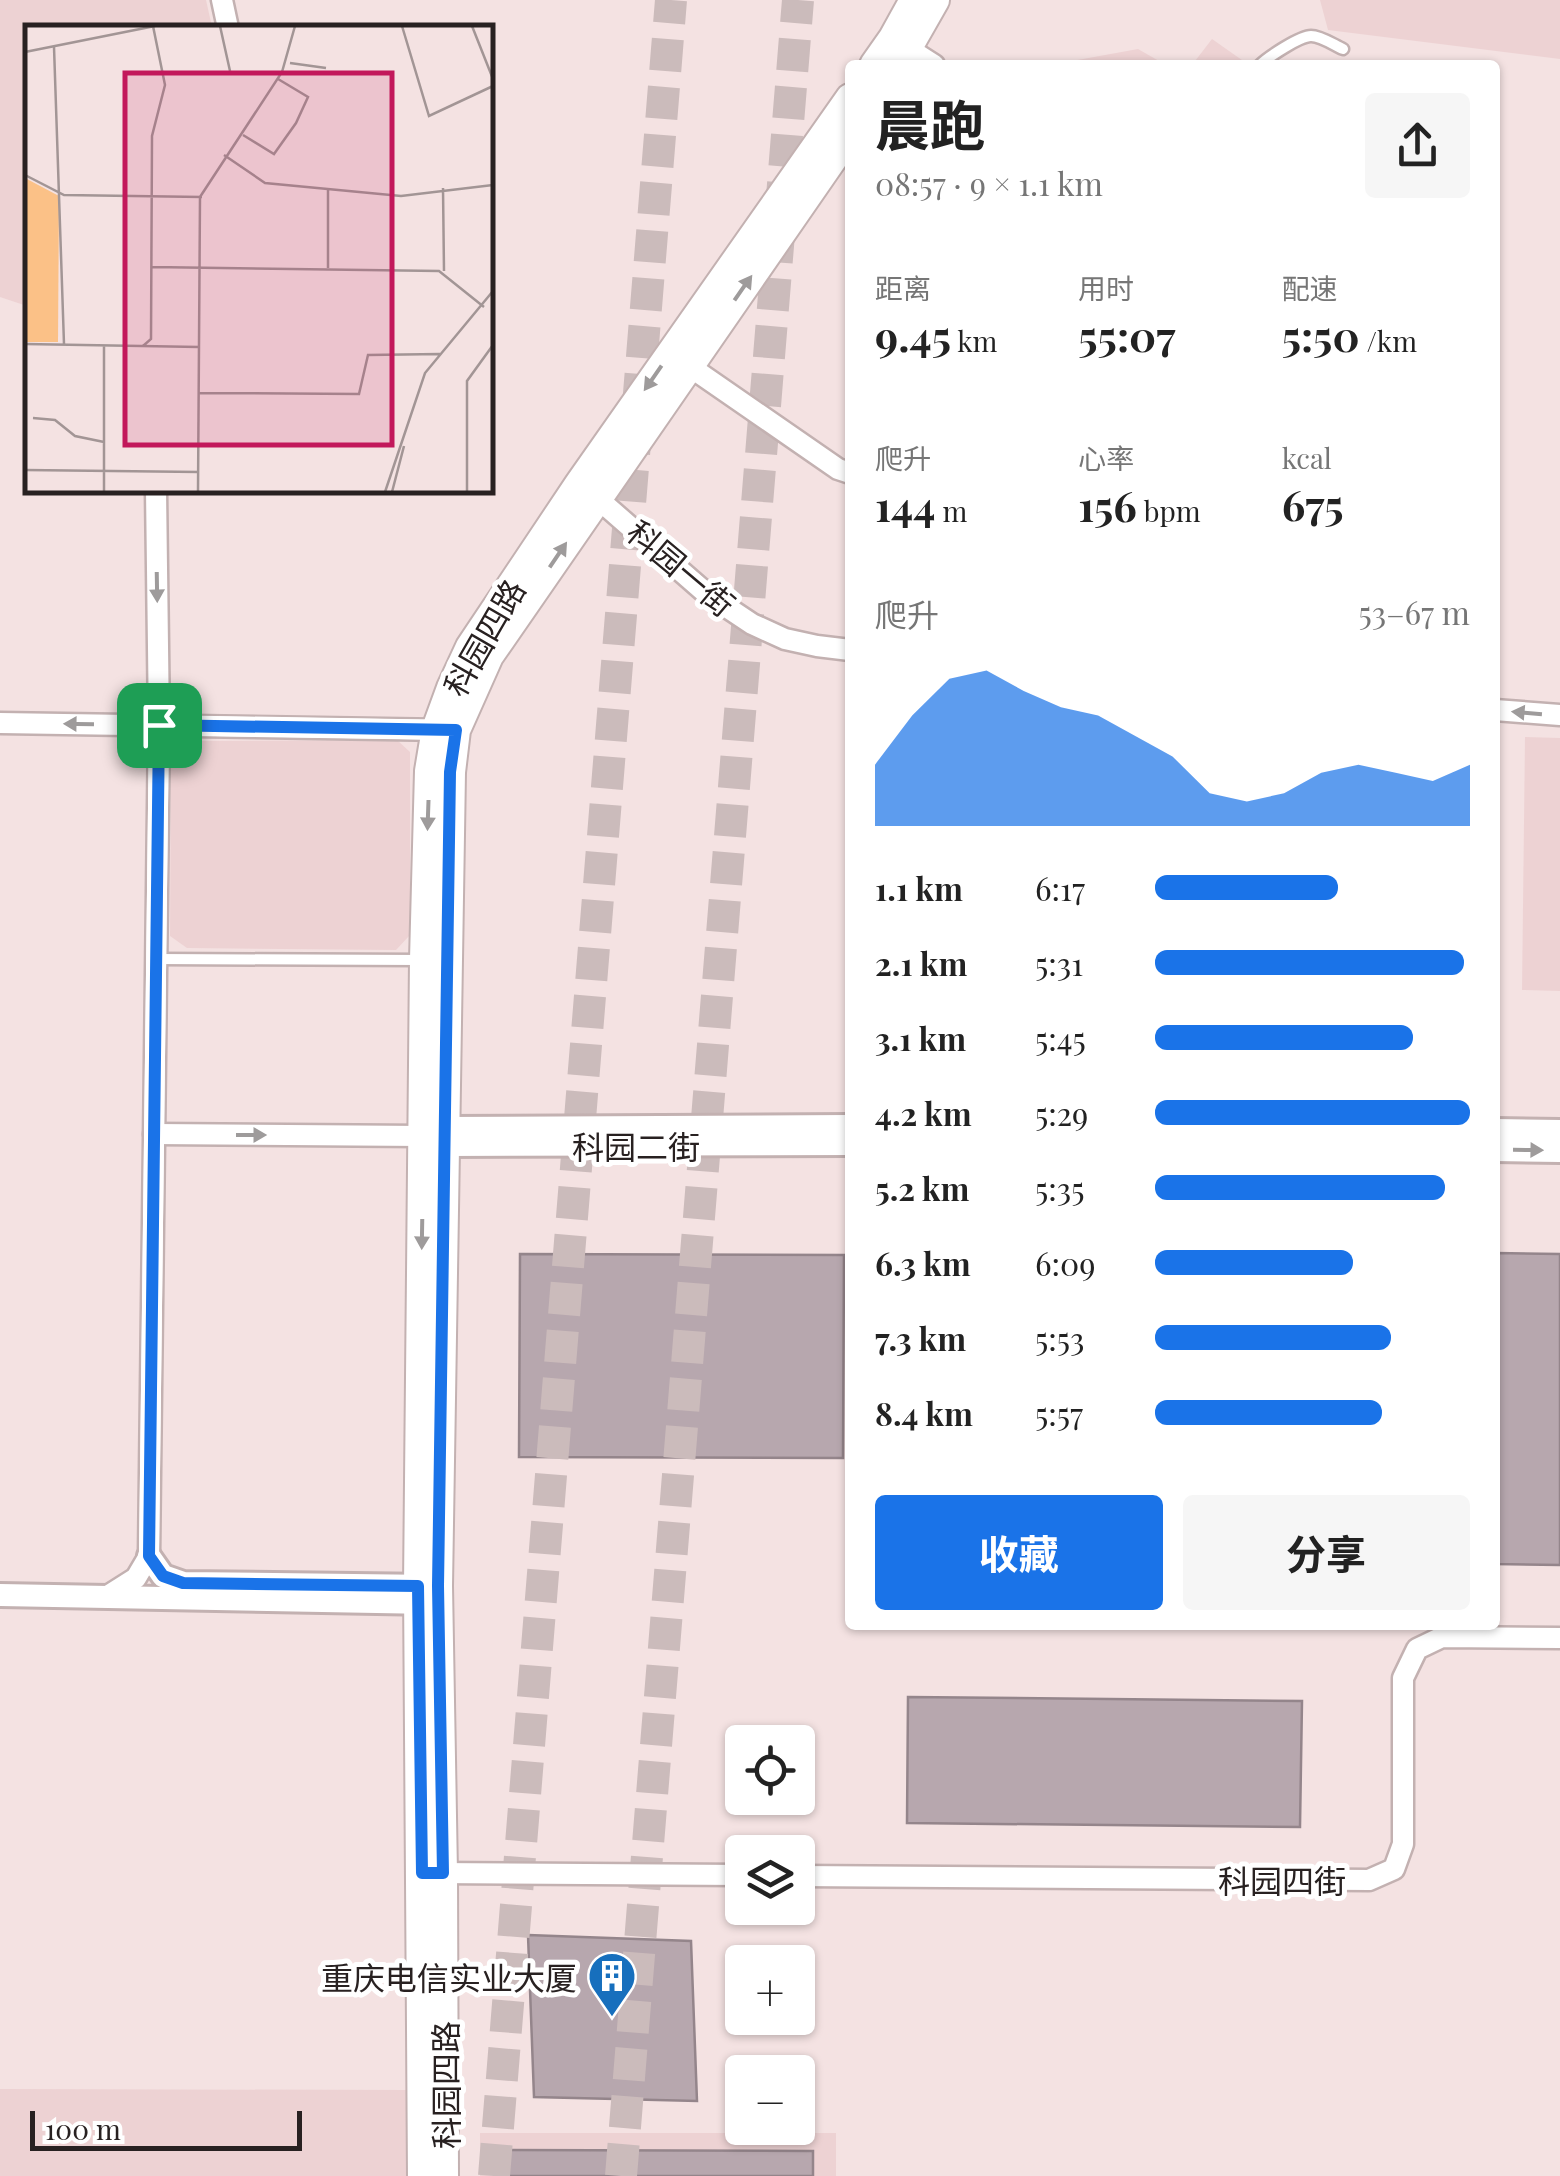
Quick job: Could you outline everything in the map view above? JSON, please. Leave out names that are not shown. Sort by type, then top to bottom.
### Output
[{"type":"main road","points":[[900,51],[914,0]]},
{"type":"main road","points":[[900,51],[935,0]]},
{"type":"main road","name":"科园四路","points":[[588,490],[845,105]]},
{"type":"main road","name":"科园四路","points":[[444,2176],[432,1873],[428,1595],[450,688],[470,647],[588,490],[689,366],[845,141]]},
{"type":"main road","name":"科园四路","points":[[438,1136],[424,960],[430,771],[446,730]]},
{"type":"main road","name":"科园四路","points":[[422,2176],[432,1873]]},
{"type":"street","points":[[222,0],[227,25]]},
{"type":"street","points":[[689,366],[845,471]]},
{"type":"street","name":"科园一街","points":[[588,490],[707,594],[752,624],[784,638],[845,649]]},
{"type":"street","points":[[106,1597],[136,1578],[149,1556],[159,725],[156,492]]},
{"type":"street","points":[[1500,710],[1560,716]]},
{"type":"street","points":[[0,723],[446,730]]},
{"type":"street","name":"科园二街","points":[[438,1136],[845,1126]]},
{"type":"street","points":[[1500,1130],[1560,1131]]},
{"type":"street","name":"科园二街","points":[[154,1134],[845,1144]]},
{"type":"street","points":[[1500,1150],[1560,1151]]},
{"type":"street","points":[[149,1556],[163,1576],[183,1583],[428,1595]]},
{"type":"street","points":[[0,1595],[428,1595]]},
{"type":"street","name":"科园四街","points":[[815,1876],[1368,1880],[1394,1869],[1403,1844],[1403,1678],[1417,1648],[1442,1637],[1560,1638]]},
{"type":"street","points":[[432,1873],[725,1875]]},
{"type":"lane","points":[[1265,60],[1304,37],[1314,36],[1343,49]]},
{"type":"lane","points":[[156,959],[424,960]]},
{"type":"shaded area","points":[[0,0],[206,0],[212,25],[25,25],[25,305],[0,297]]},
{"type":"shaded area","points":[[1320,0],[1560,0],[1560,59],[1328,30]]},
{"type":"shaded area","points":[[1212,39],[1242,60],[1196,60]]},
{"type":"shaded area","points":[[1138,49],[1157,60],[1078,60]]},
{"type":"shaded area","points":[[1525,737],[1560,738],[1560,991],[1522,990]]},
{"type":"shaded area","points":[[397,740],[410,752],[410,935],[396,950],[187,948],[170,936],[171,753],[186,741]]},
{"type":"shaded area","points":[[0,2089],[409,2090],[408,2176],[0,2176]]},
{"type":"shaded area","points":[[480,2133],[725,2133],[725,2145],[815,2145],[815,2133],[836,2133],[836,2176],[480,2176]]},
{"type":"building","points":[[1500,1253],[1560,1254],[1560,1565],[1500,1564]]},
{"type":"building","points":[[520,1254],[844,1255],[843,1458],[519,1457]]},
{"type":"building","points":[[908,1697],[1302,1701],[1300,1827],[907,1823]]},
{"type":"building","name":"重庆电信实业大厦","points":[[528,1935],[691,1941],[697,2101],[534,2097]]},
{"type":"building","points":[[495,2150],[813,2151],[813,2176],[495,2176]]},
{"type":"tunnel","points":[[494,2176],[671,0]]},
{"type":"tunnel","points":[[621,2176],[798,0]]},
{"type":"place","name":"重庆电信实业大厦","points":[[612,2018]]},
{"type":"route","points":[[159,725],[456,730],[450,772],[438,1586],[443,1873],[422,1873],[418,1586],[183,1583],[163,1576],[149,1556],[159,725]]}]
